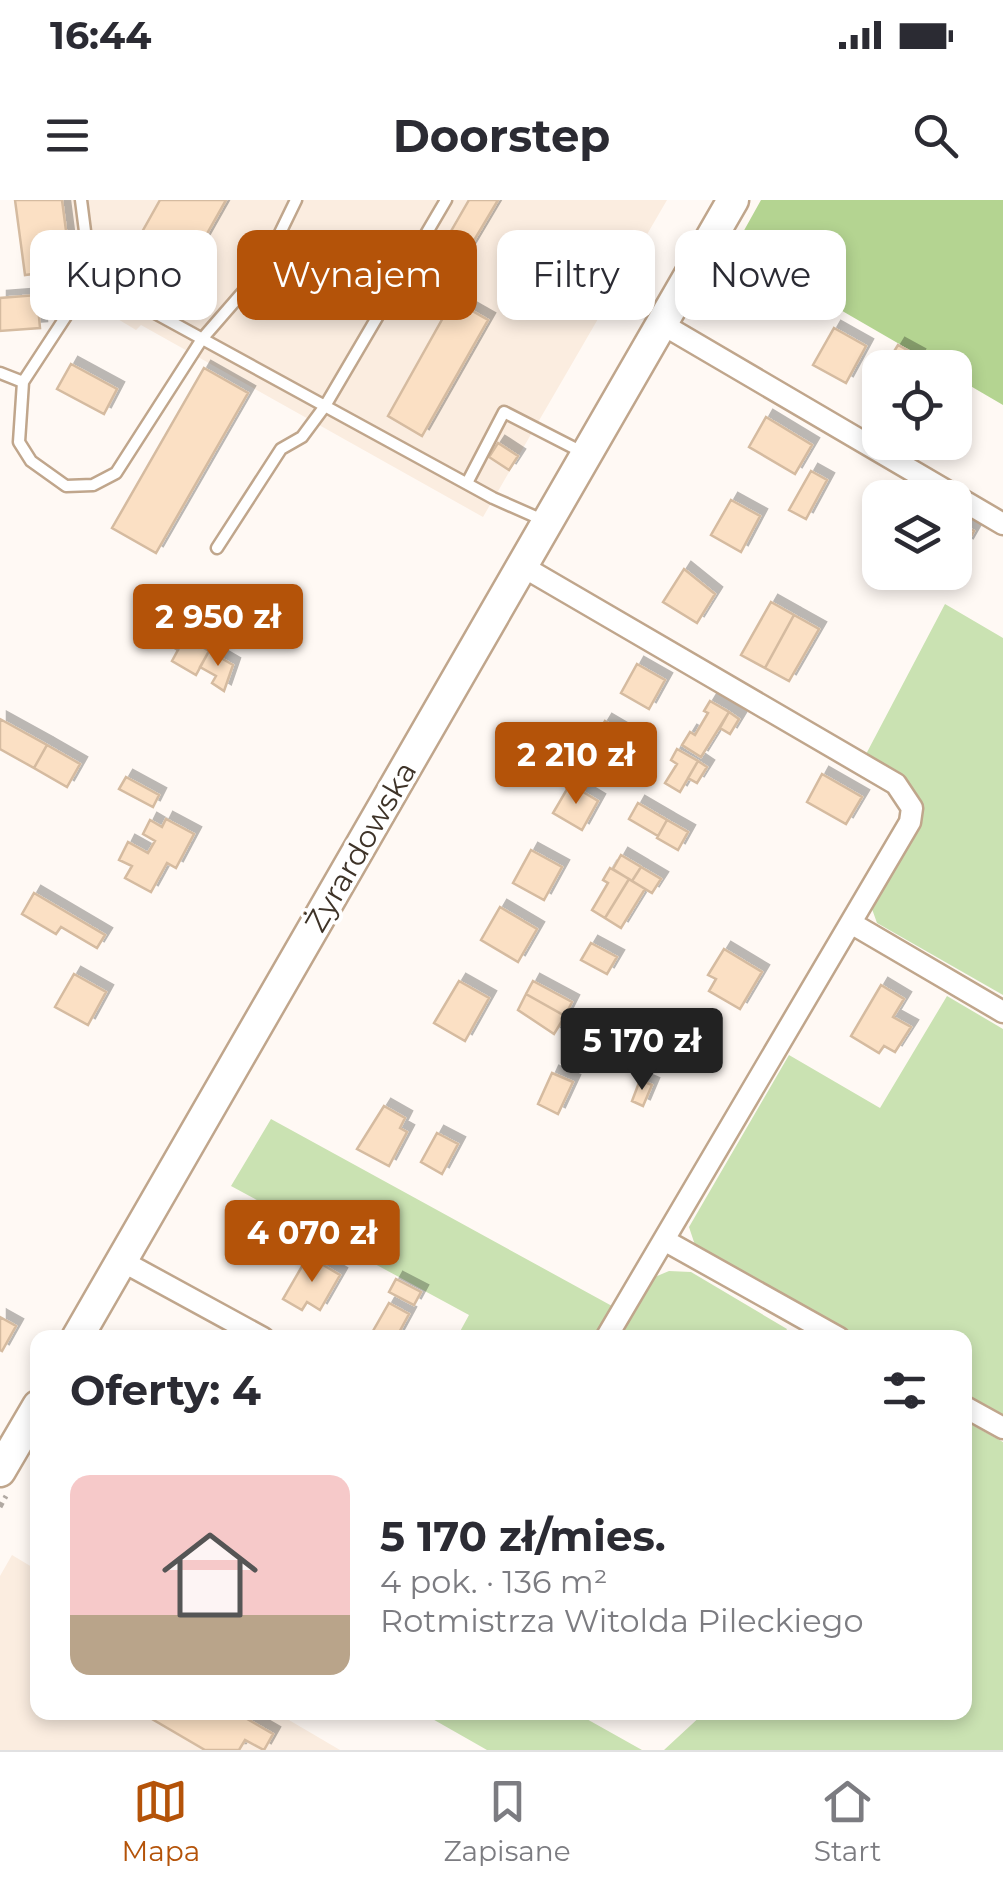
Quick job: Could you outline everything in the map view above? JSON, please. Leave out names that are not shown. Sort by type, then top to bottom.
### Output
[{"type":"main road","name":"Żyrardowska","points":[[83,1330],[733,200]]},
{"type":"main road","points":[[0,1471],[30,1420]]},
{"type":"street","points":[[662,324],[1003,524]]},
{"type":"street","points":[[522,566],[905,792],[912,808],[910,822],[611,1330]]},
{"type":"street","points":[[851,922],[1003,1012]]},
{"type":"street","points":[[664,1240],[826,1330]]},
{"type":"street","points":[[122,1261],[248,1330]]},
{"type":"street","points":[[972,1411],[1003,1428]]},
{"type":"lane","points":[[82,200],[86,230]]},
{"type":"lane","points":[[64,320],[23,382],[18,442],[31,461],[66,486],[93,485],[116,472],[133,452],[202,338],[262,270],[296,200]]},
{"type":"lane","points":[[216,548],[280,449],[302,437],[325,406],[446,200]]},
{"type":"lane","points":[[169,320],[466,483],[548,522]]},
{"type":"lane","points":[[0,372],[23,382]]},
{"type":"lane","points":[[466,483],[504,412],[586,455]]},
{"type":"shaded area","points":[[62,200],[667,200],[650,230],[497,230],[497,320],[597,320],[483,517],[141,325],[136,330],[119,320],[217,320],[217,230],[66,230]]},
{"type":"shaded area","points":[[12,1555],[30,1566],[30,1720],[289,1720],[340,1750],[0,1750],[0,1576]]},
{"type":"green space","points":[[761,200],[1003,200],[1003,405],[972,387],[972,350],[910,350],[846,313],[846,230],[744,230]]},
{"type":"green space","points":[[945,604],[1003,638],[1003,995],[877,923],[872,909],[921,816],[913,789],[864,758]]},
{"type":"green space","points":[[947,996],[1003,1029],[1003,1418],[972,1401],[972,1330],[844,1330],[696,1248],[689,1227],[789,1055],[880,1108]]},
{"type":"green space","points":[[271,1119],[612,1306],[597,1330],[461,1330],[469,1315],[231,1186]]},
{"type":"green space","points":[[669,1271],[691,1272],[787,1329],[621,1330],[650,1279]]},
{"type":"green space","points":[[972,1425],[1003,1442],[1003,1750],[664,1750],[696,1720],[972,1720]]},
{"type":"green space","points":[[434,1720],[588,1720],[642,1750],[487,1750]]},
{"type":"building","points":[[15,200],[62,200],[66,230],[30,230],[30,274],[25,275]]},
{"type":"building","points":[[160,200],[226,200],[209,230],[143,230]]},
{"type":"building","points":[[469,200],[498,200],[477,235],[477,230],[452,230]]},
{"type":"building","points":[[30,296],[30,320],[39,320],[40,328],[0,331],[0,298]]},
{"type":"building","points":[[477,314],[488,320],[422,436],[388,416],[442,320],[477,320]]},
{"type":"building","points":[[834,328],[866,346],[846,383],[813,365]]},
{"type":"building","points":[[71,364],[117,389],[104,414],[57,389]]},
{"type":"building","points":[[204,368],[248,393],[156,553],[112,528]]},
{"type":"building","points":[[766,417],[812,445],[795,474],[749,447]]},
{"type":"building","points":[[498,443],[518,456],[509,470],[489,457]]},
{"type":"building","points":[[811,471],[827,480],[806,519],[789,510]]},
{"type":"building","points":[[731,500],[760,516],[741,552],[711,535]]},
{"type":"building","points":[[684,569],[715,594],[697,623],[663,602]]},
{"type":"building","points":[[771,602],[794,615],[765,668],[741,655]]},
{"type":"building","points":[[794,615],[819,629],[789,681],[765,668]]},
{"type":"building","points":[[150,616],[185,636],[178,650],[142,629]]},
{"type":"building","points":[[185,637],[209,651],[196,675],[172,661]]},
{"type":"building","points":[[209,651],[233,665],[224,691],[212,683],[216,676],[200,667]]},
{"type":"building","points":[[637,664],[665,680],[649,709],[621,693]]},
{"type":"building","points":[[710,701],[729,712],[701,757],[682,745],[690,732],[695,735],[708,713],[704,711]]},
{"type":"building","points":[[729,712],[739,719],[730,734],[720,728]]},
{"type":"building","points":[[0,719],[47,745],[34,768],[0,749]]},
{"type":"building","points":[[605,721],[632,737],[614,767],[587,751]]},
{"type":"building","points":[[47,745],[80,764],[67,787],[34,768]]},
{"type":"building","points":[[677,749],[698,761],[680,792],[665,783],[677,764],[671,760]]},
{"type":"building","points":[[698,761],[707,767],[697,783],[688,778]]},
{"type":"building","points":[[822,774],[862,797],[846,824],[807,802]]},
{"type":"building","points":[[126,777],[159,795],[153,807],[119,789]]},
{"type":"building","points":[[570,784],[598,801],[582,830],[553,813]]},
{"type":"building","points":[[638,803],[667,820],[658,836],[629,819]]},
{"type":"building","points":[[166,819],[194,834],[176,868],[167,863],[151,892],[125,878],[132,866],[119,860],[128,842],[148,853],[155,841],[143,834],[150,820],[162,827]]},
{"type":"building","points":[[667,820],[688,832],[678,850],[657,838]]},
{"type":"building","points":[[531,850],[562,867],[544,900],[513,883]]},
{"type":"building","points":[[621,855],[641,867],[632,881],[613,869]]},
{"type":"building","points":[[641,867],[661,879],[652,893],[632,881]]},
{"type":"building","points":[[610,868],[629,879],[605,918],[592,910],[608,883],[603,880]]},
{"type":"building","points":[[629,879],[645,889],[621,928],[605,918]]},
{"type":"building","points":[[34,893],[105,935],[97,948],[61,927],[56,934],[22,914]]},
{"type":"building","points":[[500,907],[537,929],[518,962],[481,940]]},
{"type":"building","points":[[591,943],[617,957],[607,974],[581,960]]},
{"type":"building","points":[[724,949],[762,972],[740,1009],[709,991],[716,979],[708,975]]},
{"type":"building","points":[[74,974],[106,992],[88,1025],[55,1007]]},
{"type":"building","points":[[459,981],[489,998],[465,1041],[434,1023]]},
{"type":"building","points":[[533,981],[572,1002],[565,1016],[526,994]]},
{"type":"building","points":[[881,985],[904,999],[893,1017],[911,1027],[895,1052],[884,1046],[879,1053],[851,1036]]},
{"type":"building","points":[[526,994],[565,1016],[554,1034],[518,1010]]},
{"type":"building","points":[[552,1073],[573,1082],[558,1114],[538,1104]]},
{"type":"building","points":[[640,1080],[652,1085],[643,1106],[632,1101]]},
{"type":"building","points":[[384,1106],[405,1118],[400,1128],[407,1132],[389,1166],[357,1149]]},
{"type":"building","points":[[437,1133],[458,1144],[442,1174],[421,1162]]},
{"type":"building","points":[[308,1256],[340,1275],[320,1310],[307,1302],[302,1310],[283,1299]]},
{"type":"building","points":[[396,1279],[421,1292],[414,1305],[389,1292]]},
{"type":"building","points":[[389,1303],[409,1314],[400,1330],[374,1330]]},
{"type":"building","points":[[0,1317],[16,1326],[2,1351],[0,1350]]},
{"type":"building","points":[[154,1720],[249,1720],[273,1734],[264,1750],[245,1740],[239,1750],[205,1750]]}]
